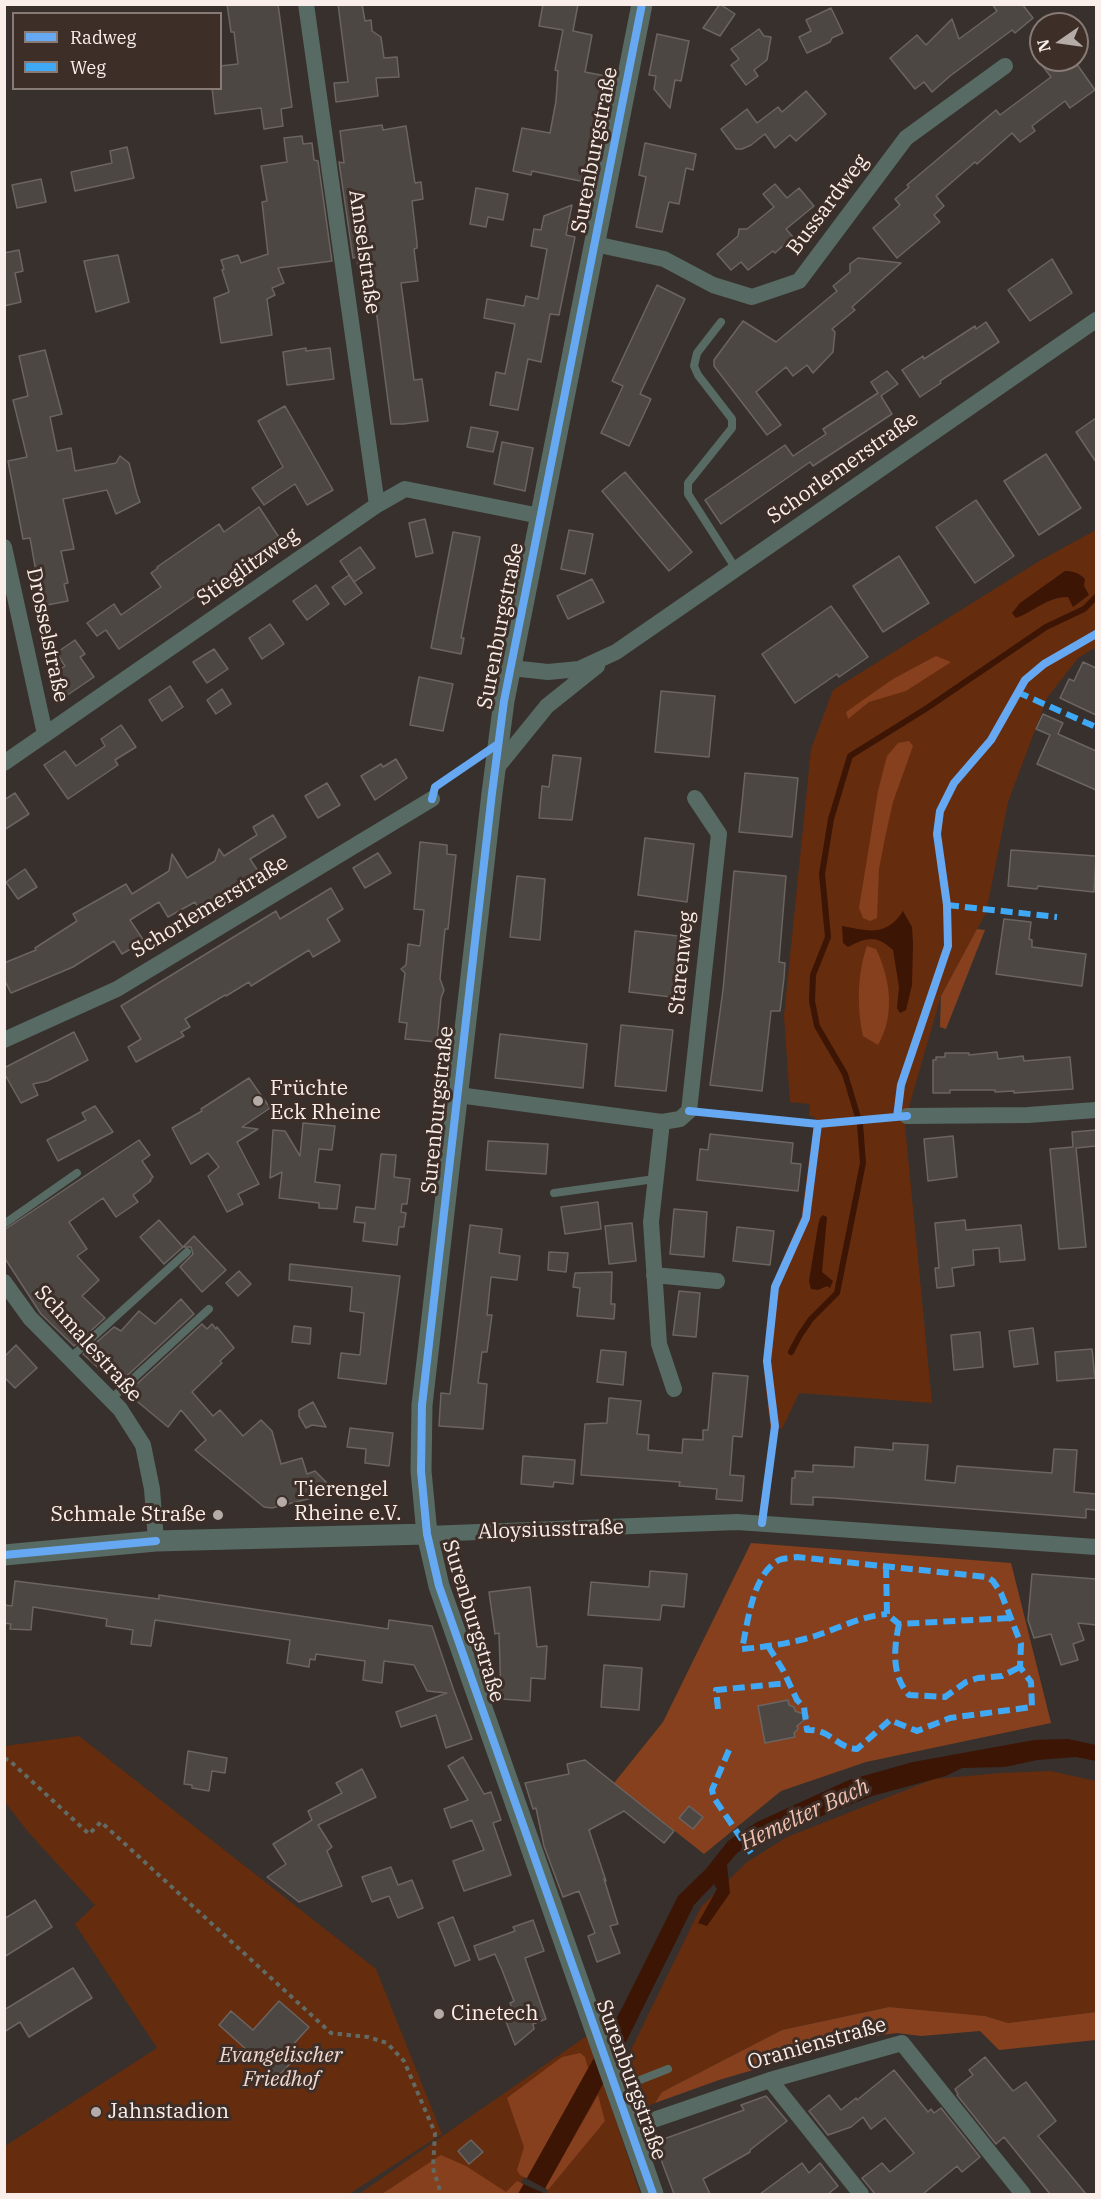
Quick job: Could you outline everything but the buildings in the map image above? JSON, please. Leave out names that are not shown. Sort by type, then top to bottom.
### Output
[{"type":"street","name":"Amselstraße","points":[[306,4],[377,505]]},
{"type":"street","name":"Surenburgstraße","points":[[642,4],[504,701],[422,1405],[421,1471],[427,1534],[439,1586],[455,1636],[653,2194]]},
{"type":"street","name":"Bussardweg","points":[[596,244],[664,259],[713,285],[752,297],[799,281],[906,138],[1005,66]]},
{"type":"street","name":"Schorlemerstraße","points":[[495,770],[547,706],[616,652],[1096,320]]},
{"type":"street","name":"Stieglitzweg","points":[[4,763],[377,505],[405,489],[540,516]]},
{"type":"street","name":"Drosselstraße","points":[[4,547],[45,734]]},
{"type":"street","name":"Schorlemerstraße","points":[[511,668],[548,672],[579,669],[616,652]]},
{"type":"street","name":"Starenweg","points":[[458,1095],[662,1122],[680,1119],[689,1111],[719,834],[695,798]]},
{"type":"street","name":"Schorlemerstraße","points":[[4,1040],[117,989],[432,799]]},
{"type":"street","points":[[907,1116],[1028,1115],[1096,1110]]},
{"type":"street","points":[[662,1122],[651,1222],[659,1344],[674,1389]]},
{"type":"street","points":[[654,1275],[717,1281]]},
{"type":"street","name":"Schmalestraße","points":[[4,1282],[30,1318],[120,1408],[143,1444],[152,1489],[156,1541]]},
{"type":"street","name":"Aloysiusstraße","points":[[4,1556],[156,1541],[427,1534],[737,1522],[1096,1547]]},
{"type":"street","name":"Oranienstraße","points":[[630,2128],[770,2080],[902,2043],[1023,2194]]},
{"type":"street","points":[[770,2080],[861,2194]]},
{"type":"lane","points":[[721,322],[697,353],[694,366],[698,375],[732,419],[732,428],[688,483],[688,494],[736,569]]},
{"type":"lane","points":[[4,1224],[77,1173]]},
{"type":"lane","points":[[554,1194],[656,1179]]},
{"type":"lane","points":[[70,1358],[187,1252]]},
{"type":"lane","points":[[111,1399],[209,1310]]},
{"type":"lane","points":[[617,2089],[668,2069]]},
{"type":"path","points":[[4,1758],[10,1761],[88,1834],[101,1822],[331,2034],[368,2037],[387,2043],[404,2061],[435,2133],[433,2168],[441,2194]]},
{"type":"green space","points":[[1096,530],[1096,647],[1078,658],[1047,698],[1008,802],[986,913],[941,996],[905,1126],[932,1403],[799,1393],[782,1429],[770,1428],[763,1361],[771,1287],[801,1216],[815,1117],[809,1116],[810,1104],[790,1102],[784,1016],[811,749],[833,690],[1041,560]]},
{"type":"green space","name":"Evangelischer Friedhof","points":[[79,1736],[376,1969],[442,2134],[349,2194],[5,2194],[5,2146],[157,2048],[75,1924],[95,1905],[29,1833],[5,1802],[5,1746]]},
{"type":"green space","points":[[1050,1771],[1096,1781],[1096,2012],[1008,2023],[985,2016],[888,2007],[782,2030],[662,2092],[655,2103],[648,2106],[641,2103],[625,2062],[701,1907],[747,1862],[787,1837],[934,1779]]},
{"type":"green space","points":[[588,2035],[640,2194],[359,2194]]},
{"type":"shaded area","points":[[936,656],[951,662],[906,691],[869,702],[848,719],[846,712],[893,679]]},
{"type":"shaded area","points":[[909,741],[913,746],[893,802],[879,869],[877,918],[870,921],[863,918],[859,908],[878,791],[887,756],[898,743]]},
{"type":"shaded area","points":[[977,929],[985,930],[946,1029],[940,1027],[941,996]]},
{"type":"shaded area","points":[[867,946],[876,949],[888,985],[887,1022],[878,1045],[863,1036],[860,1014],[860,979]]},
{"type":"shaded area","points":[[751,1543],[1011,1563],[1051,1723],[866,1762],[781,1791],[704,1854],[614,1783],[663,1722]]},
{"type":"shaded area","points":[[889,2007],[985,2016],[1008,2023],[1096,2012],[1096,2040],[999,2050],[980,2031],[921,2036],[897,2033],[866,2037],[719,2080],[655,2103],[662,2092],[782,2030]]},
{"type":"shaded area","points":[[580,2053],[585,2057],[588,2068],[527,2179],[517,2170],[524,2147],[507,2098],[562,2057]]},
{"type":"shaded area","points":[[598,2095],[605,2121],[548,2190],[545,2188]]},
{"type":"shaded area","points":[[441,2155],[466,2166],[506,2192],[517,2181],[524,2184],[518,2194],[382,2194]]},
{"type":"water","points":[[1065,571],[1076,573],[1085,579],[1084,586],[1089,595],[1073,607],[1068,597],[1054,599],[1016,618],[1012,613],[1020,603]]},
{"type":"water","points":[[903,911],[912,927],[912,985],[906,1010],[900,1013],[897,1008],[899,987],[893,950],[882,942],[872,939],[848,947],[843,943],[842,926],[876,930],[890,925]]},
{"type":"water","points":[[823,1215],[827,1217],[822,1272],[833,1281],[830,1288],[827,1286],[818,1290],[811,1289],[809,1281],[818,1226]]},
{"type":"water","name":"Hemelter Bach","points":[[1068,1739],[1096,1745],[1096,1761],[1076,1757],[1037,1760],[1005,1767],[962,1768],[946,1776],[872,1796],[807,1822],[764,1835],[737,1853],[727,1865],[730,1893],[707,1926],[698,1923],[717,1889],[714,1884],[694,1905],[623,2048],[542,2194],[518,2194],[622,2008],[678,1896],[706,1869],[728,1841],[757,1822],[849,1780],[913,1762],[1034,1740]]},
{"type":"pier","points":[[524,2177],[548,2190],[546,2194],[521,2183]]},
{"type":"waterway","points":[[791,1352],[811,1319],[837,1293],[863,1163],[860,1124],[845,1074],[817,1026],[812,1001],[813,975],[828,937],[822,874],[831,819],[850,756],[927,708],[1046,627],[1084,609],[1096,597]]},
{"type":"marked path","points":[[1017,692],[1096,727]]},
{"type":"marked path","points":[[947,905],[1057,917]]},
{"type":"marked path","points":[[768,1646],[783,1670],[797,1700],[804,1707],[807,1730],[822,1732],[849,1748],[857,1749],[890,1720],[917,1731],[950,1718],[1032,1707],[1031,1682],[1020,1667],[1021,1644],[1001,1593],[993,1581],[987,1577],[797,1557],[781,1559],[770,1567],[757,1588],[742,1649],[797,1641],[860,1620],[887,1614]]},
{"type":"marked path","points":[[886,1566],[887,1614],[899,1624],[1009,1618]]},
{"type":"marked path","points":[[899,1624],[895,1661],[899,1679],[909,1695],[945,1697],[966,1682],[978,1678],[1002,1676],[1020,1667]]},
{"type":"marked path","points":[[718,1709],[716,1690],[788,1683]]},
{"type":"marked path","points":[[729,1750],[712,1790],[714,1798],[751,1853]]},
{"type":"cycle path","points":[[642,4],[504,701],[422,1405],[421,1471],[427,1534],[439,1586],[653,2194]]},
{"type":"cycle path","points":[[897,1117],[901,1085],[948,946],[947,905],[937,834],[940,811],[954,783],[991,740],[1025,680],[1044,664],[1096,634]]},
{"type":"cycle path","points":[[432,799],[435,787],[498,744]]},
{"type":"cycle path","points":[[689,1111],[818,1124],[907,1116]]},
{"type":"cycle path","points":[[762,1523],[775,1426],[767,1361],[775,1287],[806,1218],[818,1124]]},
{"type":"cycle path","points":[[4,1555],[156,1541]]},
{"type":"place","name":"Früchte Eck Rheine","points":[[258,1101]]},
{"type":"place","name":"Tierengel Rheine e.V.","points":[[282,1502]]},
{"type":"place","name":"Schmale Straße","points":[[218,1515]]},
{"type":"place","name":"Cinetech","points":[[439,2014]]},
{"type":"place","name":"Jahnstadion","points":[[96,2112]]}]
